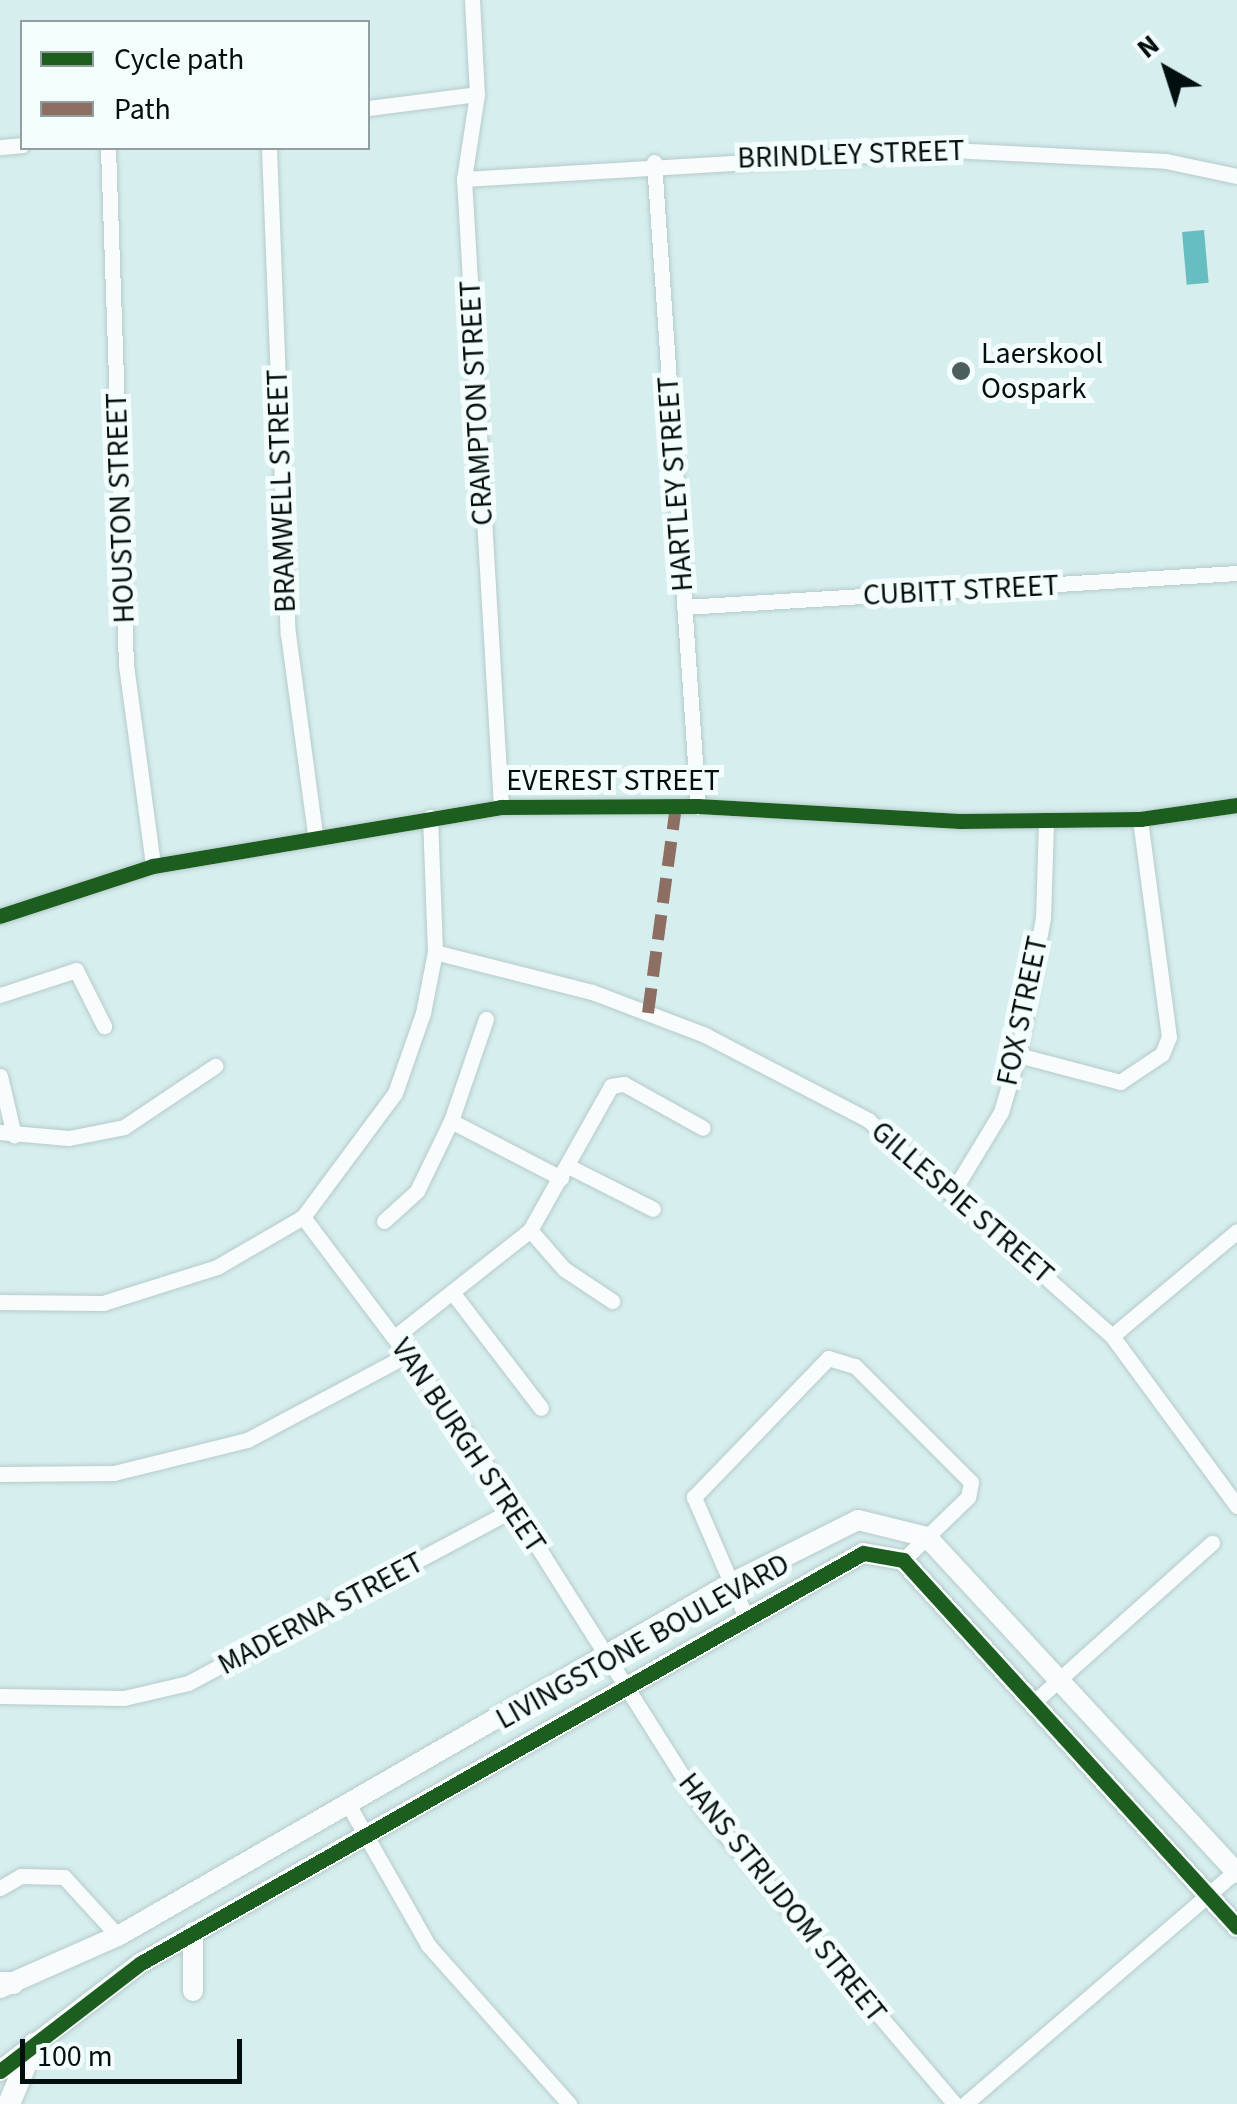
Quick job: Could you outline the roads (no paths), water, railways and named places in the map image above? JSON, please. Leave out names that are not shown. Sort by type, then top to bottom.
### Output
[{"type":"main road","points":[[8,2104],[34,2044]]},
{"type":"street","name":"CRAMPTON STREET","points":[[472,0],[478,94],[464,179],[501,807]]},
{"type":"street","points":[[370,108],[478,94]]},
{"type":"street","name":"HOUSTON STREET","points":[[108,150],[126,665],[153,866]]},
{"type":"street","name":"BRAMWELL STREET","points":[[269,150],[288,634],[315,833]]},
{"type":"street","name":"BRINDLEY STREET","points":[[464,179],[654,162],[1059,152],[1237,176]]},
{"type":"street","name":"HARTLEY STREET","points":[[654,162],[698,806]]},
{"type":"street","name":"CUBITT STREET","points":[[684,608],[1237,573]]},
{"type":"street","name":"EVEREST STREET","points":[[0,916],[153,866],[315,833],[501,807],[698,806],[1046,820],[1140,819],[1237,805]]},
{"type":"street","points":[[0,1302],[104,1303],[218,1268],[303,1217],[395,1093],[435,952],[430,818]]},
{"type":"street","points":[[1018,1055],[1120,1082],[1162,1054],[1169,1037],[1140,819]]},
{"type":"street","name":"FOX STREET","points":[[954,1188],[1001,1112],[1018,1055],[1043,918],[1046,820]]},
{"type":"street","name":"GILLESPIE STREET","points":[[435,952],[592,992],[705,1035],[868,1120],[954,1188],[1112,1336],[1237,1506]]},
{"type":"street","points":[[0,995],[76,970],[104,1026]]},
{"type":"street","points":[[384,1220],[416,1191],[451,1121],[486,1019]]},
{"type":"street","points":[[0,1076],[7,1134],[69,1138],[124,1127],[214,1066]]},
{"type":"street","points":[[396,1336],[530,1230],[615,1084],[704,1128]]},
{"type":"street","points":[[451,1121],[653,1209]]},
{"type":"street","name":"VAN BURGH STREET","points":[[303,1217],[396,1336],[514,1509],[618,1686]]},
{"type":"street","points":[[530,1230],[564,1268],[612,1302]]},
{"type":"street","points":[[1112,1336],[1237,1231]]},
{"type":"street","points":[[452,1292],[541,1408]]},
{"type":"street","points":[[0,1474],[114,1472],[247,1440],[409,1354]]},
{"type":"street","points":[[745,1615],[694,1509],[698,1486],[828,1358],[855,1366],[966,1474],[968,1497],[903,1560],[1237,1927]]},
{"type":"street","name":"MADERNA STREET","points":[[0,1696],[124,1698],[188,1683],[514,1509]]},
{"type":"street","name":"LIVINGSTONE BOULEVARD","points":[[4,1984],[118,1936],[728,1585],[858,1520],[926,1537]]},
{"type":"street","points":[[926,1537],[1062,1678],[1236,1872],[1206,1892],[965,2104]]},
{"type":"street","points":[[1034,1702],[1212,1543]]},
{"type":"street","name":"LIVINGSTONE BOULEVARD","points":[[0,2071],[193,1932],[618,1686],[863,1553],[903,1560]]},
{"type":"street","name":"HANS STRIJDOM STREET","points":[[618,1686],[754,1876],[955,2104]]},
{"type":"street","points":[[348,1804],[428,1945],[569,2104]]},
{"type":"street","points":[[0,1888],[21,1876],[64,1876],[118,1936]]},
{"type":"street","points":[[193,1932],[193,1991]]},
{"type":"water","points":[[1204,230],[1209,283],[1187,285],[1182,232]]},
{"type":"place","name":"Laerskool Oospark","points":[[961,371]]}]
